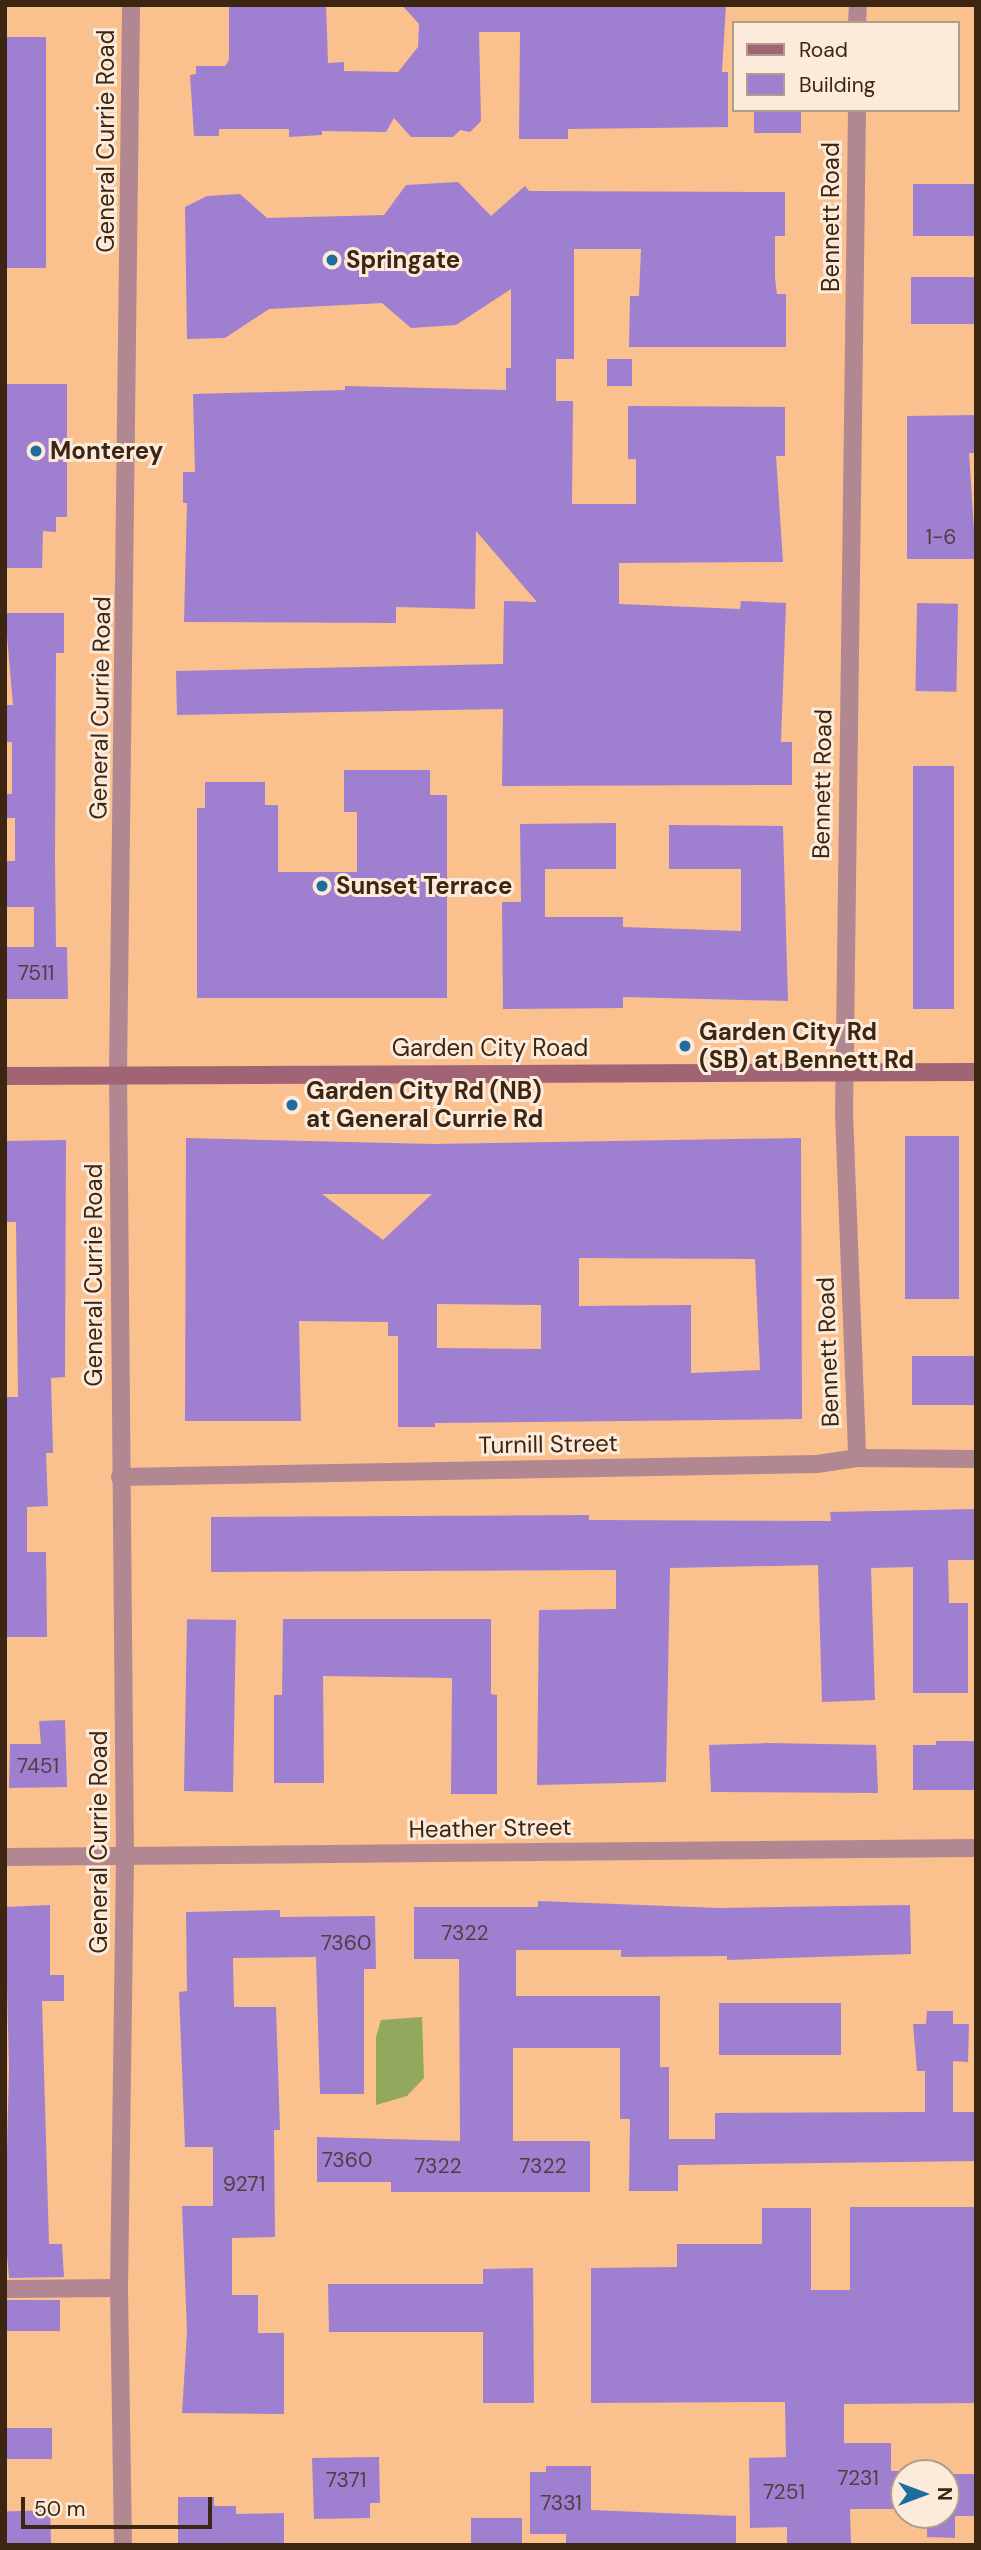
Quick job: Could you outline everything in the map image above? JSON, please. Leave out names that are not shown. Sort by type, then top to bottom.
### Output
[{"type":"street","name":"General Currie Road","points":[[123,2545],[119,2288],[125,1857],[118,1074],[131,5]]},
{"type":"street","name":"Bennett Road","points":[[857,112],[844,1070],[857,1458]]},
{"type":"street","name":"Garden City Road","points":[[5,1076],[844,1070],[976,1072]]},
{"type":"street","name":"Turnill Street","points":[[120,1477],[817,1464],[857,1458],[976,1459]]},
{"type":"street","name":"Heather Street","points":[[5,1857],[976,1848]]},
{"type":"street","points":[[5,2289],[119,2288]]},
{"type":"green space","points":[[422,2017],[424,2078],[407,2096],[376,2105],[376,2037],[381,2020]]},
{"type":"building","points":[[229,5],[326,5],[328,63],[344,62],[344,71],[398,72],[418,47],[419,24],[402,5],[726,5],[722,72],[728,72],[728,127],[568,129],[568,139],[519,139],[520,32],[479,32],[481,121],[470,132],[460,130],[453,137],[411,137],[394,118],[386,132],[322,131],[322,135],[289,137],[289,129],[219,129],[219,136],[194,136],[190,75],[196,74],[196,66],[225,66],[229,60]]},
{"type":"building","points":[[5,37],[46,37],[46,268],[5,268]]},
{"type":"building","points":[[754,112],[801,112],[801,133],[754,133]]},
{"type":"building","points":[[458,182],[491,216],[525,186],[529,191],[785,192],[785,236],[775,236],[775,278],[777,294],[786,294],[786,347],[629,347],[630,296],[639,296],[641,249],[574,249],[574,359],[556,359],[556,401],[573,401],[572,504],[636,504],[636,459],[628,459],[628,406],[785,407],[785,456],[776,456],[783,562],[619,563],[619,604],[740,609],[741,601],[786,603],[781,742],[792,742],[792,785],[502,786],[503,709],[177,715],[176,671],[503,664],[504,601],[537,602],[476,531],[475,609],[396,607],[396,623],[184,622],[187,503],[183,503],[183,472],[195,472],[193,394],[345,390],[345,386],[506,390],[506,368],[511,368],[511,289],[456,325],[411,328],[382,303],[269,309],[225,338],[187,339],[185,207],[207,196],[240,194],[267,218],[384,215],[406,185]]},
{"type":"building","points":[[913,184],[976,184],[976,236],[913,236]]},
{"type":"building","points":[[911,277],[976,277],[976,324],[911,324]]},
{"type":"building","points":[[607,359],[632,359],[632,386],[607,386]]},
{"type":"building","name":"Monterey","points":[[5,384],[67,384],[67,517],[56,517],[56,532],[43,531],[42,568],[5,568]]},
{"type":"building","points":[[976,415],[976,453],[969,453],[976,559],[907,559],[907,416]]},
{"type":"building","points":[[917,603],[958,604],[956,692],[915,691]]},
{"type":"building","points":[[5,613],[64,613],[64,653],[56,653],[55,861],[56,947],[67,947],[68,999],[5,999],[5,947],[34,947],[34,907],[7,907],[7,861],[15,861],[15,818],[5,818],[5,794],[12,794],[12,742],[5,742],[5,705],[13,705]]},
{"type":"building","points":[[913,766],[954,766],[954,1009],[913,1009]]},
{"type":"building","name":"Sunset Terrace","points":[[344,770],[430,770],[430,795],[447,795],[447,998],[197,998],[197,808],[205,808],[205,782],[265,782],[265,805],[278,805],[278,872],[357,872],[357,812],[344,812]]},
{"type":"building","points":[[616,823],[616,869],[545,869],[545,917],[623,917],[623,927],[741,931],[741,869],[669,869],[669,825],[783,826],[788,1001],[623,997],[623,1008],[503,1009],[502,902],[521,902],[520,824]]},
{"type":"building","points":[[905,1136],[959,1136],[959,1299],[905,1299]]},
{"type":"building","points":[[186,1138],[433,1144],[801,1138],[802,1419],[435,1423],[435,1427],[398,1427],[398,1336],[388,1336],[388,1322],[299,1321],[301,1421],[185,1421]],"holes":[[[322,1194],[432,1194],[383,1240]],[[579,1258],[755,1259],[760,1370],[691,1373],[691,1305],[579,1306]],[[437,1304],[541,1305],[541,1349],[437,1348]]]},
{"type":"building","points":[[66,1140],[65,1377],[51,1378],[53,1453],[46,1453],[48,1506],[27,1507],[27,1552],[46,1552],[47,1637],[5,1637],[5,1397],[18,1397],[16,1222],[5,1222],[5,1141]]},
{"type":"building","points":[[912,1356],[976,1356],[976,1405],[912,1405]]},
{"type":"building","points":[[976,1509],[976,1560],[948,1560],[949,1603],[968,1603],[968,1693],[913,1693],[913,1567],[871,1568],[875,1700],[822,1702],[818,1565],[670,1568],[666,1782],[537,1785],[539,1610],[616,1609],[616,1570],[211,1572],[211,1517],[589,1515],[589,1520],[831,1521],[830,1512]]},
{"type":"building","points":[[187,1619],[236,1620],[233,1792],[184,1791]]},
{"type":"building","points":[[283,1619],[491,1619],[491,1694],[497,1695],[497,1794],[451,1794],[452,1678],[323,1676],[324,1783],[274,1783],[274,1695],[282,1695]]},
{"type":"building","points":[[65,1720],[67,1787],[9,1788],[10,1744],[41,1744],[39,1721]]},
{"type":"building","points":[[936,1741],[976,1741],[976,1790],[913,1790],[913,1745],[936,1745]]},
{"type":"building","points":[[709,1745],[876,1745],[878,1793],[711,1792]]},
{"type":"building","points":[[538,1901],[719,1908],[910,1905],[911,1954],[727,1960],[727,1956],[621,1957],[621,1950],[516,1950],[516,1996],[660,1996],[660,2067],[669,2067],[669,2139],[715,2139],[715,2113],[925,2112],[925,2071],[917,2071],[913,2024],[926,2024],[927,2011],[953,2011],[953,2024],[969,2024],[968,2062],[953,2061],[953,2112],[976,2112],[976,2161],[678,2165],[678,2191],[629,2191],[630,2119],[620,2119],[620,2048],[513,2048],[513,2141],[590,2141],[590,2192],[391,2192],[391,2182],[317,2182],[317,2137],[460,2141],[459,1959],[414,1959],[414,1907],[538,1907]]},
{"type":"building","points":[[50,1905],[50,1975],[64,1975],[64,2001],[42,2001],[49,2244],[62,2244],[64,2277],[9,2278],[5,2233],[9,2067],[5,1907]]},
{"type":"building","points":[[280,1910],[280,1917],[375,1916],[376,1969],[364,1969],[364,2094],[320,2094],[316,1957],[233,1958],[234,2007],[276,2007],[280,2130],[274,2130],[275,2237],[232,2238],[232,2295],[258,2295],[258,2333],[284,2333],[284,2414],[182,2413],[187,2332],[182,2206],[213,2206],[213,2147],[185,2147],[179,1992],[187,1991],[186,1912]]},
{"type":"building","points":[[719,2003],[841,2003],[841,2055],[719,2055]]},
{"type":"building","points":[[850,2207],[976,2207],[976,2403],[844,2404],[844,2443],[891,2443],[890,2509],[850,2509],[851,2545],[787,2545],[787,2527],[750,2528],[749,2458],[786,2457],[785,2402],[591,2403],[591,2268],[677,2267],[677,2244],[762,2244],[762,2208],[811,2208],[811,2290],[850,2290]]},
{"type":"building","points":[[533,2268],[534,2403],[483,2403],[483,2332],[329,2332],[328,2284],[483,2284],[483,2269]]},
{"type":"building","points":[[7,2300],[60,2300],[60,2331],[7,2331]]},
{"type":"building","points":[[5,2428],[52,2428],[52,2459],[5,2459]]},
{"type":"building","points":[[379,2457],[380,2503],[370,2503],[370,2518],[314,2519],[312,2458]]},
{"type":"building","points":[[546,2466],[591,2466],[591,2510],[736,2516],[736,2545],[566,2545],[566,2534],[530,2534],[530,2472],[546,2472]]},
{"type":"building","points":[[960,2474],[976,2474],[976,2516],[960,2516]]},
{"type":"building","points":[[178,2497],[214,2497],[214,2506],[236,2506],[236,2514],[284,2513],[284,2545],[178,2545]]},
{"type":"building","points":[[50,2510],[51,2545],[6,2545],[5,2512]]},
{"type":"building","points":[[471,2518],[522,2518],[522,2545],[471,2545]]},
{"type":"building","points":[[927,2529],[955,2529],[955,2538],[927,2537]]},
{"type":"place","name":"Springate","points":[[332,260]]},
{"type":"place","name":"Monterey","points":[[36,451]]},
{"type":"place","name":"Sunset Terrace","points":[[322,886]]},
{"type":"place","name":"Garden City Rd (SB) at Bennett Rd","points":[[685,1046]]},
{"type":"place","name":"Garden City Rd (NB) at General Currie Rd","points":[[292,1105]]}]
